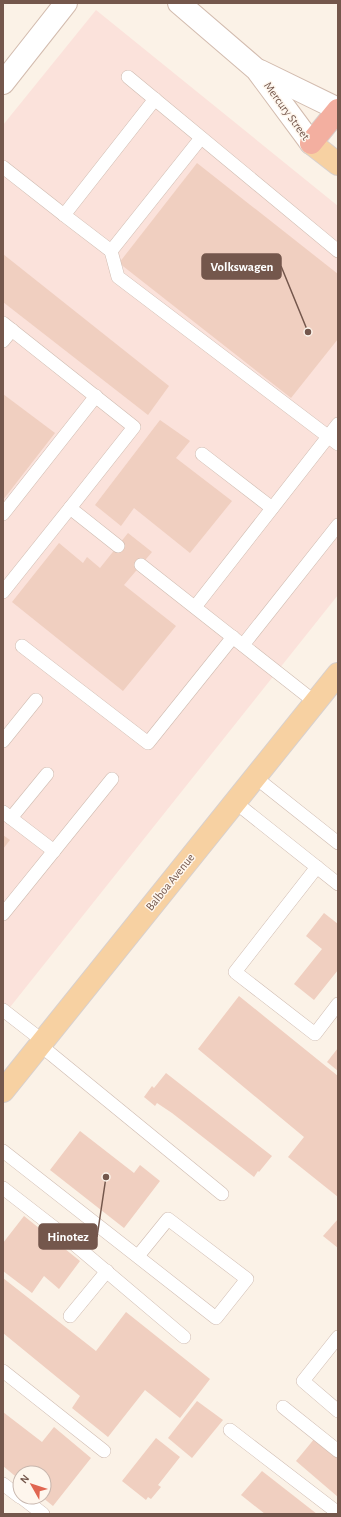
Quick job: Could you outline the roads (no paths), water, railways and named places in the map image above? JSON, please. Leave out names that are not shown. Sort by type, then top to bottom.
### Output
[{"type":"highway","points":[[311,143],[338,110]]},
{"type":"main road","points":[[3,82],[66,3]]},
{"type":"main road","name":"Mercury Street","points":[[179,3],[257,70],[311,143],[338,164]]},
{"type":"main road","name":"Mercury Street","points":[[257,70],[338,110]]},
{"type":"main road","name":"Balboa Avenue","points":[[3,1091],[315,702],[336,681]]},
{"type":"lane","points":[[128,76],[338,251]]},
{"type":"lane","points":[[64,215],[155,99]]},
{"type":"lane","points":[[111,251],[201,138]]},
{"type":"lane","points":[[3,167],[111,251],[118,277],[333,440]]},
{"type":"lane","points":[[3,341],[8,326],[134,427],[3,592]]},
{"type":"lane","points":[[3,514],[96,396]]},
{"type":"lane","points":[[195,607],[272,508],[333,440],[338,424]]},
{"type":"lane","points":[[202,454],[272,508]]},
{"type":"lane","points":[[70,508],[118,546]]},
{"type":"lane","points":[[22,646],[148,742],[238,641],[338,524]]},
{"type":"lane","points":[[141,565],[315,702]]},
{"type":"lane","points":[[3,742],[36,700]]},
{"type":"lane","points":[[47,774],[7,815],[54,851]]},
{"type":"lane","points":[[255,777],[338,843]]},
{"type":"lane","points":[[3,914],[112,778]]},
{"type":"lane","points":[[235,802],[338,884]]},
{"type":"lane","points":[[317,867],[235,972],[315,1034],[338,1004]]},
{"type":"lane","points":[[3,1010],[222,1194]]},
{"type":"lane","points":[[3,1151],[216,1318],[247,1279],[168,1218],[138,1256]]},
{"type":"lane","points":[[3,1188],[61,1233],[184,1337]]},
{"type":"lane","points":[[70,1316],[107,1272]]},
{"type":"lane","points":[[338,1337],[302,1381],[338,1411]]},
{"type":"lane","points":[[3,1371],[104,1451]]},
{"type":"lane","points":[[283,1407],[338,1451]]},
{"type":"lane","points":[[230,1430],[338,1513]]},
{"type":"lane","points":[[3,1484],[12,1491]]},
{"type":"lane","points":[[31,1505],[43,1514]]},
{"type":"place","name":"Volkswagen","points":[[308,332]]},
{"type":"place","name":"Hinotez","points":[[106,1177]]}]
